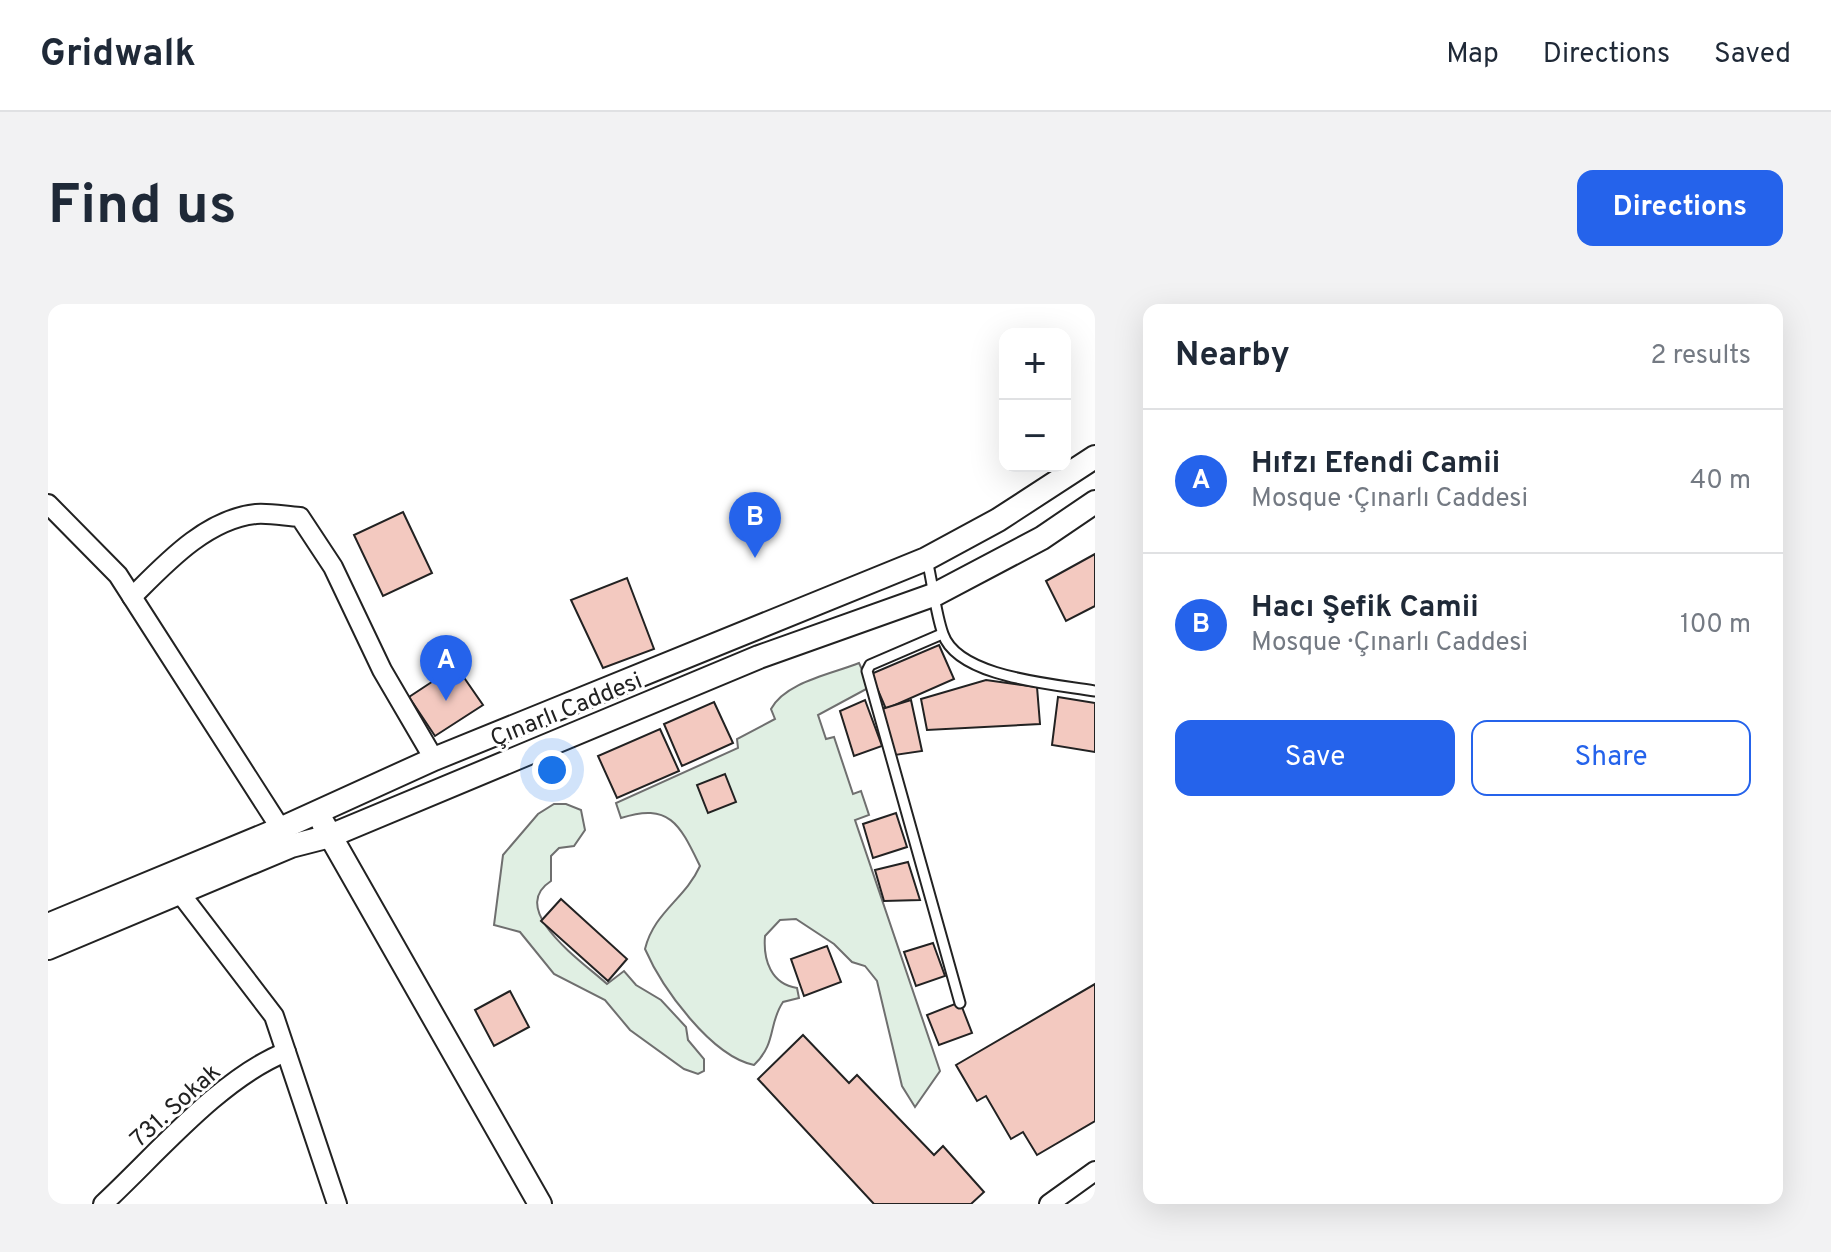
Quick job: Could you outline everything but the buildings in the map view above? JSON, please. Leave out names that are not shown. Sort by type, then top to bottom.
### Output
[{"type":"street","points":[[48,925],[286,837],[317,812],[434,759],[926,559],[998,520],[1095,457]]},
{"type":"street","name":"Çınarlı Caddesi","points":[[48,948],[180,893],[286,837],[330,836],[759,657],[936,594],[1042,538],[1095,502]]},
{"type":"street","points":[[48,504],[118,575],[286,837]]},
{"type":"street","points":[[132,597],[178,552],[212,529],[254,514],[300,517],[333,567],[382,670],[434,759]]},
{"type":"street","points":[[317,812],[540,1204]]},
{"type":"street","points":[[180,893],[274,1016],[337,1204]]},
{"type":"street","name":"731. Sokak","points":[[103,1204],[216,1096],[261,1062],[286,1052]]},
{"type":"street","points":[[1049,1204],[1095,1171]]},
{"type":"lane","points":[[926,559],[936,594],[942,634],[956,654],[978,667],[1095,691]]},
{"type":"lane","points":[[942,634],[870,665],[867,671],[960,1003]]},
{"type":"green space","points":[[859,663],[870,687],[818,715],[826,739],[834,737],[853,794],[861,791],[869,815],[855,820],[940,1071],[915,1107],[902,1086],[877,981],[865,966],[852,962],[834,944],[796,919],[780,920],[765,936],[770,970],[781,982],[797,988],[799,998],[783,1002],[761,1057],[754,1065],[738,1059],[705,1035],[663,982],[645,949],[655,925],[694,878],[700,866],[686,839],[671,821],[651,813],[621,818],[616,803],[738,748],[737,739],[775,719],[771,709],[787,692],[810,680]]},
{"type":"green space","points":[[554,804],[566,804],[581,810],[585,830],[574,846],[559,848],[551,856],[551,881],[540,893],[537,906],[543,921],[567,949],[607,984],[624,971],[636,985],[661,1000],[686,1027],[688,1040],[704,1059],[704,1071],[698,1074],[684,1069],[630,1030],[605,1000],[554,974],[520,932],[494,925],[503,855],[538,814]]},
{"type":"place","name":"Hacı Şefik Camii","points":[[755,558]]},
{"type":"place","name":"Hıfzı Efendi Camii","points":[[446,701]]}]
